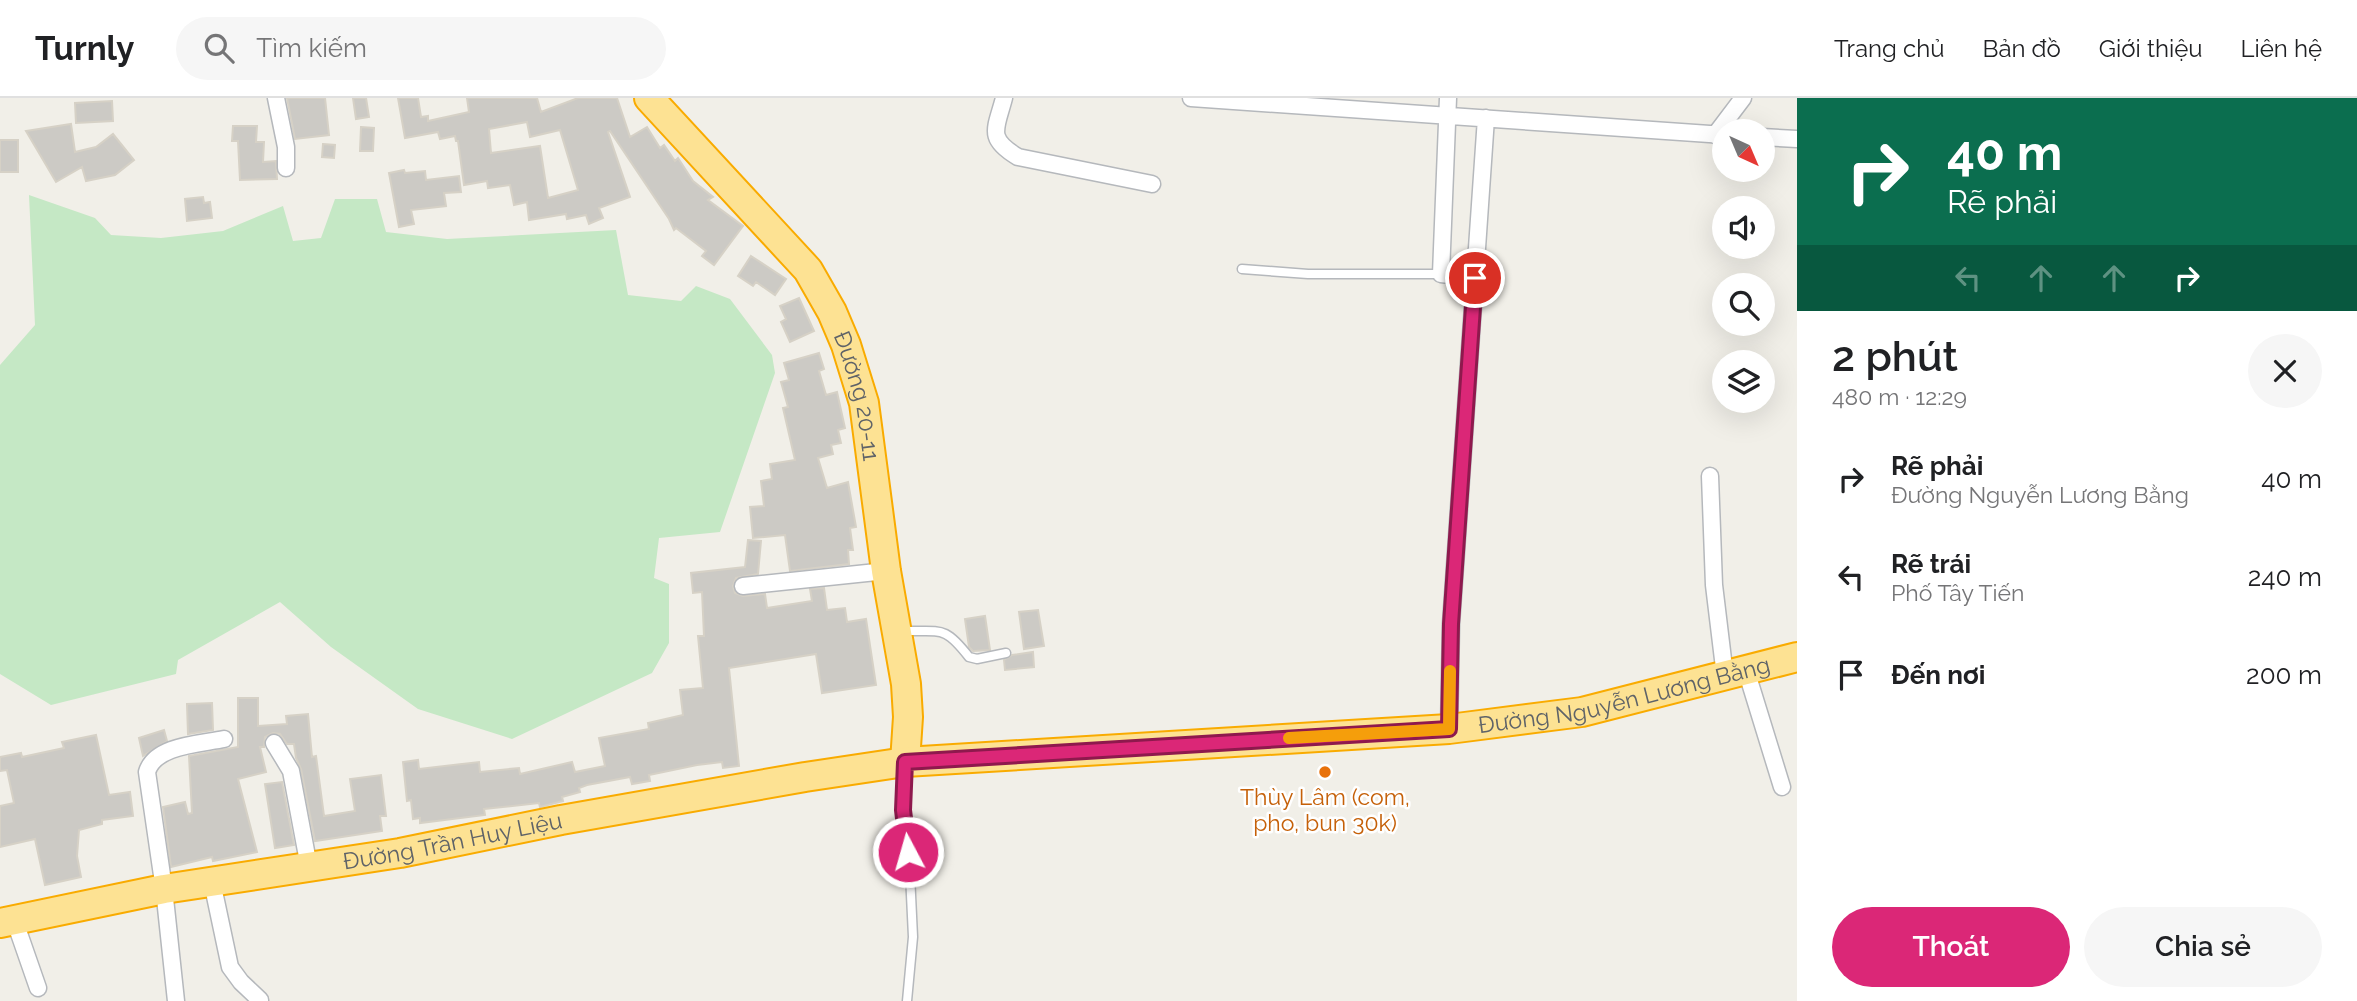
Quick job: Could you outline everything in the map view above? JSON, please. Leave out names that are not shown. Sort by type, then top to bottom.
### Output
[{"type":"highway","name":"Đường 20-11","points":[[649,98],[808,270],[822,291],[846,345],[864,403],[906,684],[908,717],[905,762]]},
{"type":"highway","name":"Đường Nguyễn Lương Bằng","points":[[905,762],[1449,729],[1582,712],[1797,657]]},
{"type":"highway","name":"Đường Trần Huy Liệu","points":[[7,921],[164,889],[400,853],[561,820],[905,762]]},
{"type":"street","points":[[276,98],[286,147],[286,168]]},
{"type":"street","points":[[1004,98],[996,130],[996,140],[1004,149],[1018,157],[1152,184]]},
{"type":"street","points":[[1191,98],[1712,134]]},
{"type":"street","points":[[1448,98],[1441,274],[1475,278]]},
{"type":"street","points":[[1729,119],[1743,98]]},
{"type":"street","points":[[1449,729],[1451,624],[1486,118]]},
{"type":"street","points":[[1775,138],[1797,139]]},
{"type":"street","points":[[1710,477],[1714,585],[1735,673],[1782,788]]},
{"type":"street","points":[[743,586],[887,570]]},
{"type":"street","points":[[176,1001],[164,889],[147,772],[150,762],[158,756],[225,739]]},
{"type":"street","points":[[274,743],[291,771],[309,867]]},
{"type":"street","points":[[212,882],[230,967],[260,1000]]},
{"type":"street","points":[[7,921],[38,988]]},
{"type":"lane","points":[[1242,268],[1308,274],[1441,274]]},
{"type":"lane","points":[[896,631],[946,633],[953,636],[969,657],[976,659],[1006,653]]},
{"type":"lane","points":[[905,762],[903,810],[913,937],[907,1001]]},
{"type":"green space","points":[[29,195],[95,218],[111,235],[161,238],[223,231],[283,206],[293,241],[321,238],[335,199],[377,199],[386,232],[447,239],[616,230],[628,295],[681,301],[696,286],[730,299],[772,355],[775,373],[720,532],[659,538],[654,578],[669,584],[669,643],[652,673],[512,739],[418,709],[331,647],[280,602],[178,660],[176,674],[51,705],[0,674],[0,365],[35,325]]},
{"type":"building","points":[[287,98],[325,98],[329,135],[295,139]]},
{"type":"building","points":[[353,98],[366,98],[369,117],[356,119]]},
{"type":"building","points":[[398,98],[418,98],[421,117],[428,116],[428,121],[469,112],[467,98],[537,98],[541,112],[578,98],[617,98],[630,137],[647,127],[660,148],[664,145],[675,161],[678,158],[693,181],[713,197],[708,200],[743,226],[714,265],[702,256],[706,251],[676,228],[674,230],[610,131],[608,132],[630,197],[599,208],[603,218],[589,224],[586,215],[567,219],[566,214],[529,220],[527,202],[514,205],[510,185],[488,188],[487,181],[464,185],[455,136],[440,139],[438,132],[405,138]],"holes":[[[527,122],[530,137],[560,130],[578,190],[548,198],[540,146],[491,153],[489,129]]]},
{"type":"building","points":[[112,101],[113,121],[76,123],[75,103]]},
{"type":"building","points":[[71,124],[75,152],[96,147],[113,134],[134,160],[115,175],[86,181],[82,167],[56,182],[26,131]]},
{"type":"building","points":[[233,126],[257,126],[256,142],[264,142],[263,162],[276,161],[277,179],[240,180],[238,141],[232,141]]},
{"type":"building","points":[[361,127],[374,128],[373,151],[360,151]]},
{"type":"building","points":[[0,140],[18,140],[18,172],[0,172]]},
{"type":"building","points":[[323,144],[335,145],[334,158],[322,157]]},
{"type":"building","points":[[404,170],[405,173],[425,171],[426,180],[459,176],[461,192],[444,193],[446,206],[411,210],[414,224],[399,227],[389,173]]},
{"type":"building","points":[[203,197],[204,203],[210,202],[212,218],[187,221],[185,199]]},
{"type":"building","points":[[751,256],[786,279],[775,295],[756,282],[753,286],[738,276]]},
{"type":"building","points":[[799,298],[814,331],[790,342],[781,322],[786,319],[780,306]]},
{"type":"building","points":[[819,353],[824,369],[819,371],[826,395],[837,392],[845,428],[838,430],[841,443],[831,445],[833,454],[818,458],[827,488],[848,482],[856,527],[850,528],[853,550],[848,550],[849,564],[790,571],[785,535],[753,538],[750,507],[764,506],[761,481],[772,479],[770,464],[795,460],[783,408],[788,407],[781,382],[789,380],[784,363]]},
{"type":"building","points":[[748,540],[761,541],[758,574],[736,578],[733,586],[735,593],[743,596],[765,594],[767,608],[812,601],[810,589],[824,588],[827,610],[845,608],[847,622],[866,619],[876,685],[822,693],[816,654],[729,668],[739,766],[723,768],[722,762],[697,765],[649,775],[650,781],[632,784],[630,777],[587,785],[579,788],[580,792],[562,797],[563,801],[540,807],[539,803],[484,809],[485,815],[420,823],[420,818],[413,819],[411,800],[407,801],[403,762],[418,760],[419,769],[479,762],[480,772],[519,768],[520,774],[572,762],[575,772],[605,766],[599,738],[649,729],[648,723],[683,715],[680,690],[703,688],[698,636],[704,636],[702,592],[693,593],[691,573],[745,567]]},
{"type":"building","points":[[1038,610],[1044,646],[1024,649],[1019,612]]},
{"type":"building","points":[[985,616],[990,650],[973,651],[969,647],[965,619]]},
{"type":"building","points":[[1033,652],[1034,667],[1005,670],[1004,660],[1012,655]]},
{"type":"building","points":[[238,698],[258,698],[258,726],[287,724],[286,716],[308,714],[312,757],[316,756],[324,816],[355,811],[350,779],[381,775],[386,816],[380,816],[382,831],[315,841],[294,744],[287,744],[280,734],[273,733],[265,737],[264,747],[260,747],[266,772],[238,779],[257,852],[213,861],[212,857],[171,867],[163,807],[185,802],[188,814],[192,813],[189,756],[238,747]]},
{"type":"building","points":[[212,703],[213,730],[188,734],[187,704]]},
{"type":"building","points":[[164,730],[167,741],[143,756],[139,738]]},
{"type":"building","points":[[96,735],[109,795],[130,792],[133,816],[102,820],[102,824],[79,830],[77,856],[81,877],[45,885],[35,839],[0,847],[0,806],[14,803],[7,770],[0,771],[0,757],[21,753],[22,757],[64,748],[62,742]]},
{"type":"building","points":[[282,782],[294,845],[275,848],[265,784]]},
{"type":"slow traffic","points":[[1289,738],[1449,729],[1450,671]]},
{"type":"place","name":"Thùy Lâm (com, pho, bun 30k)","points":[[1325,772]]},
{"type":"route","points":[[908,852],[903,810],[905,762],[1449,729],[1451,624],[1475,278]]}]
